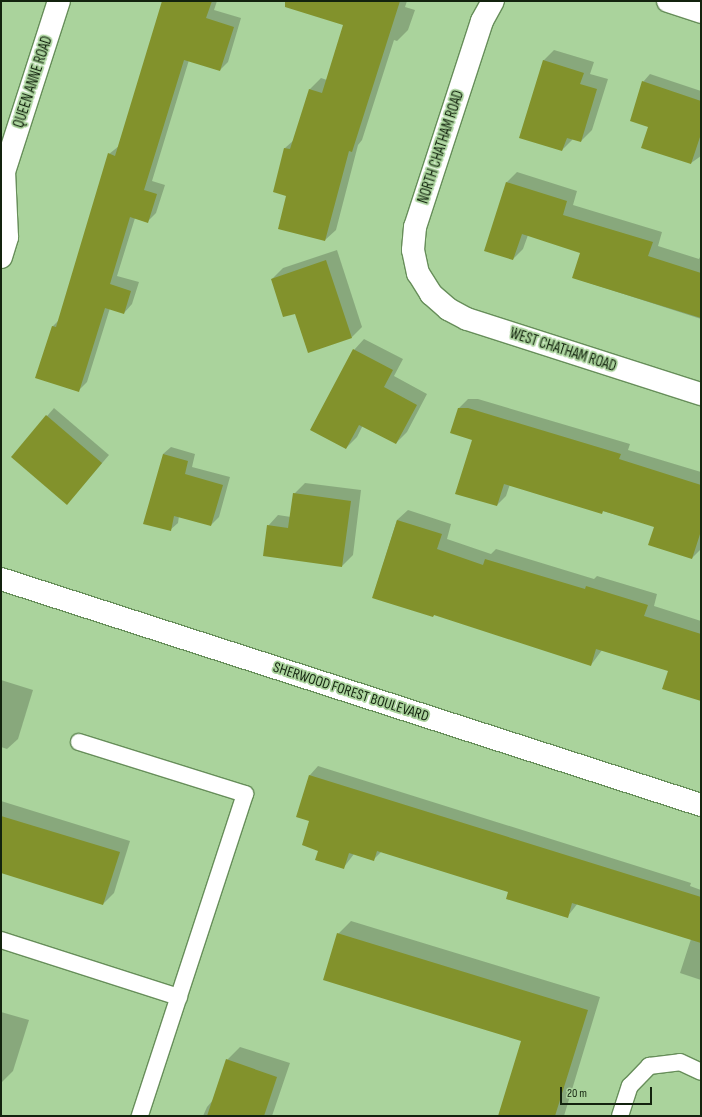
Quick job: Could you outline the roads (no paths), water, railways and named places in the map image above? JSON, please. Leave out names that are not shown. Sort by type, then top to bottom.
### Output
[{"type":"street","name":"QUEEN ANNE ROAD","points":[[1,257],[7,237],[4,172],[59,1]]},
{"type":"street","name":"NORTH CHATHAM ROAD","points":[[430,294],[418,273],[413,250],[415,227],[482,21],[493,1]]},
{"type":"street","points":[[668,1],[701,12]]},
{"type":"street","name":"WEST CHATHAM ROAD","points":[[430,294],[448,310],[467,319],[701,394]]},
{"type":"street","name":"SHERWOOD FOREST BOULEVARD","points":[[1,579],[701,805]]},
{"type":"lane","points":[[79,742],[245,794],[140,1116]]},
{"type":"lane","points":[[1,940],[179,997]]},
{"type":"lane","points":[[620,1116],[630,1086],[649,1066],[680,1062],[701,1072]]}]
